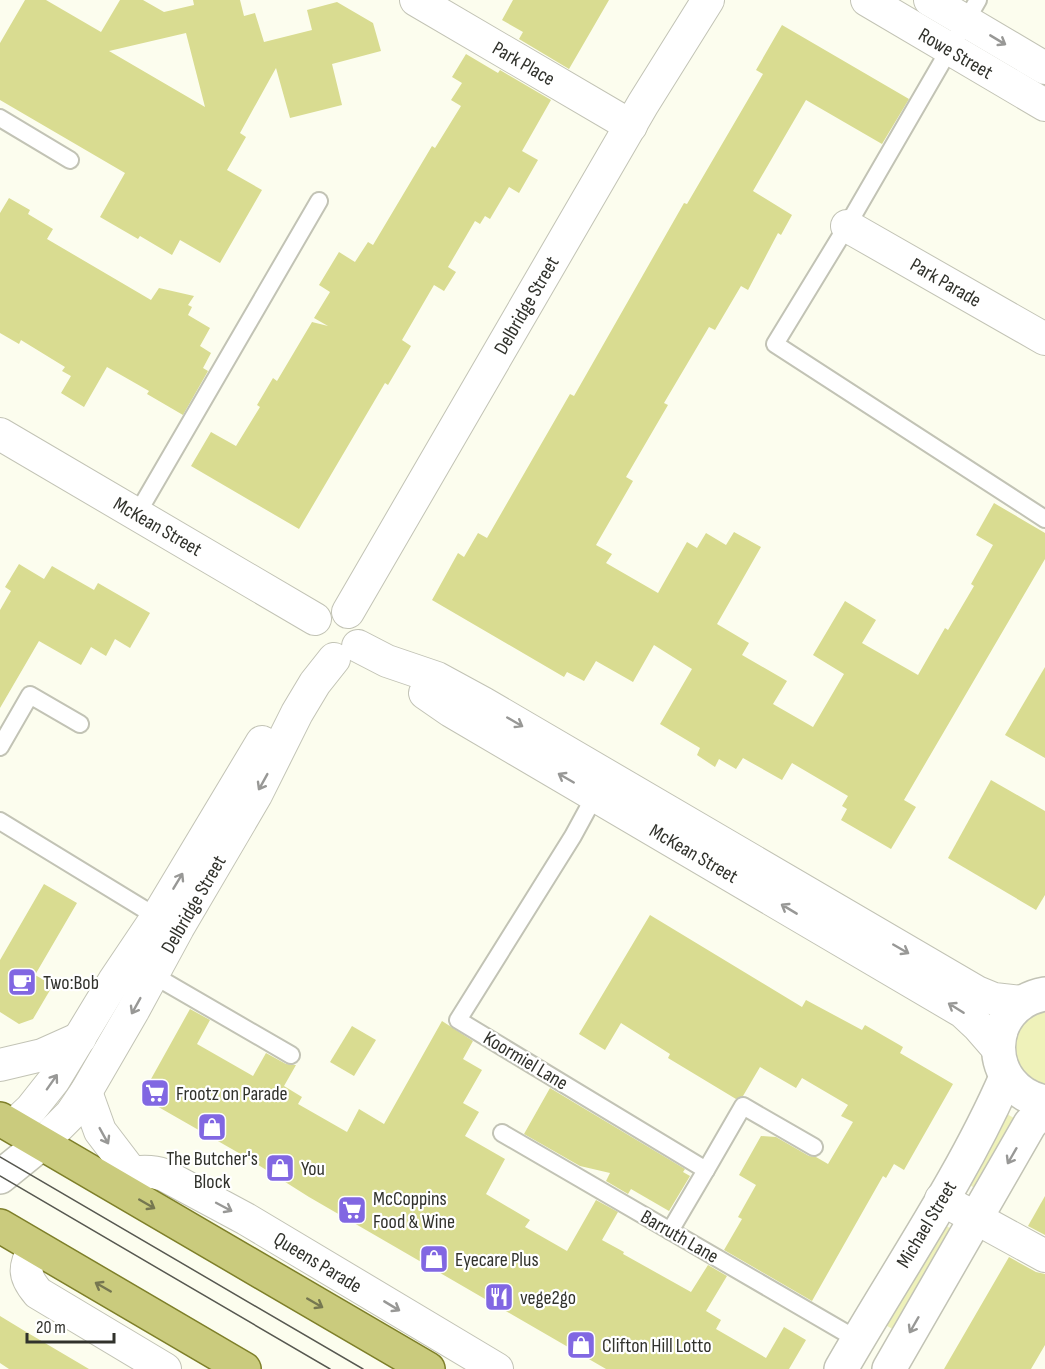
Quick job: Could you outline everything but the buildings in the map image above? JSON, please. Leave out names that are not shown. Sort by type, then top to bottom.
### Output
[{"type":"main road","name":"Queens Parade","points":[[4,1127],[118,1176],[428,1369]]},
{"type":"main road","points":[[0,1226],[244,1369]]},
{"type":"street","name":"Park Place","points":[[416,0],[631,126]]},
{"type":"street","name":"Delbridge Street","points":[[42,1143],[71,1114],[86,1092],[267,775],[297,713],[315,683],[330,643],[327,610],[341,609],[348,612],[631,126],[708,0]]},
{"type":"street","name":"Rowe Street","points":[[867,0],[1045,105]]},
{"type":"street","name":"Rowe Street","points":[[930,0],[972,10],[1045,68]]},
{"type":"street","name":"Park Parade","points":[[847,226],[1045,339]]},
{"type":"street","name":"McKean Street","points":[[0,434],[137,514],[330,643],[387,661],[420,689],[477,713],[858,937],[963,1012],[978,1026],[1002,1063]]},
{"type":"street","name":"Delbridge Street","points":[[4,1127],[42,1095],[157,917],[302,675],[330,643]]},
{"type":"street","name":"McKean Street","points":[[858,937],[994,999],[1034,998]]},
{"type":"street","name":"Michael Street","points":[[841,1369],[994,1104],[1002,1063],[1000,1030],[1009,1014],[1034,998]]},
{"type":"street","points":[[0,1065],[53,1051],[80,1038]]},
{"type":"street","points":[[1002,1063],[1018,1090],[1033,1099],[1045,1102]]},
{"type":"street","name":"Queens Parade","points":[[86,1092],[118,1176],[152,1172],[164,1175],[246,1219],[497,1369]]},
{"type":"street","name":"Michael Street","points":[[896,1366],[975,1219],[1030,1124],[1045,1108]]},
{"type":"street","points":[[0,1177],[42,1143]]},
{"type":"street","points":[[941,1199],[1045,1256]]},
{"type":"street","points":[[34,1247],[26,1266],[26,1275],[38,1293],[165,1369]]},
{"type":"street","points":[[858,1340],[896,1366]]},
{"type":"lane","points":[[972,10],[847,226],[775,344],[1045,519]]},
{"type":"lane","points":[[0,118],[70,160]]},
{"type":"lane","points":[[137,514],[320,201]]},
{"type":"lane","points":[[0,747],[30,695],[80,724]]},
{"type":"lane","name":"Koormiel Lane","points":[[600,784],[573,836],[458,1020],[706,1170]]},
{"type":"lane","points":[[0,821],[157,917]]},
{"type":"lane","points":[[153,975],[291,1055]]},
{"type":"lane","points":[[670,1231],[743,1106],[814,1147]]},
{"type":"lane","name":"Barruth Lane","points":[[502,1133],[858,1340]]},
{"type":"green space","points":[[1045,1012],[1045,1086],[1027,1078],[1016,1061],[1014,1043],[1016,1035],[1027,1020]]},
{"type":"green space","points":[[1002,1111],[1022,1123],[983,1193],[963,1181]]},
{"type":"green space","points":[[938,1221],[958,1233],[900,1333],[878,1321]]},
{"type":"tram line","points":[[0,1157],[363,1369]]},
{"type":"tram line","points":[[0,1176],[330,1369]]},
{"type":"place","name":"Two:Bob","points":[[22,982]]},
{"type":"place","name":"Frootz on Parade","points":[[155,1093]]},
{"type":"place","name":"The Butcher's Block","points":[[212,1127]]},
{"type":"place","name":"You","points":[[280,1168]]},
{"type":"place","name":"McCoppins Food & Wine","points":[[352,1210]]},
{"type":"place","name":"Eyecare Plus","points":[[434,1259]]},
{"type":"place","name":"vege2go","points":[[499,1297]]},
{"type":"place","name":"Clifton Hill Lotto","points":[[581,1345]]}]
